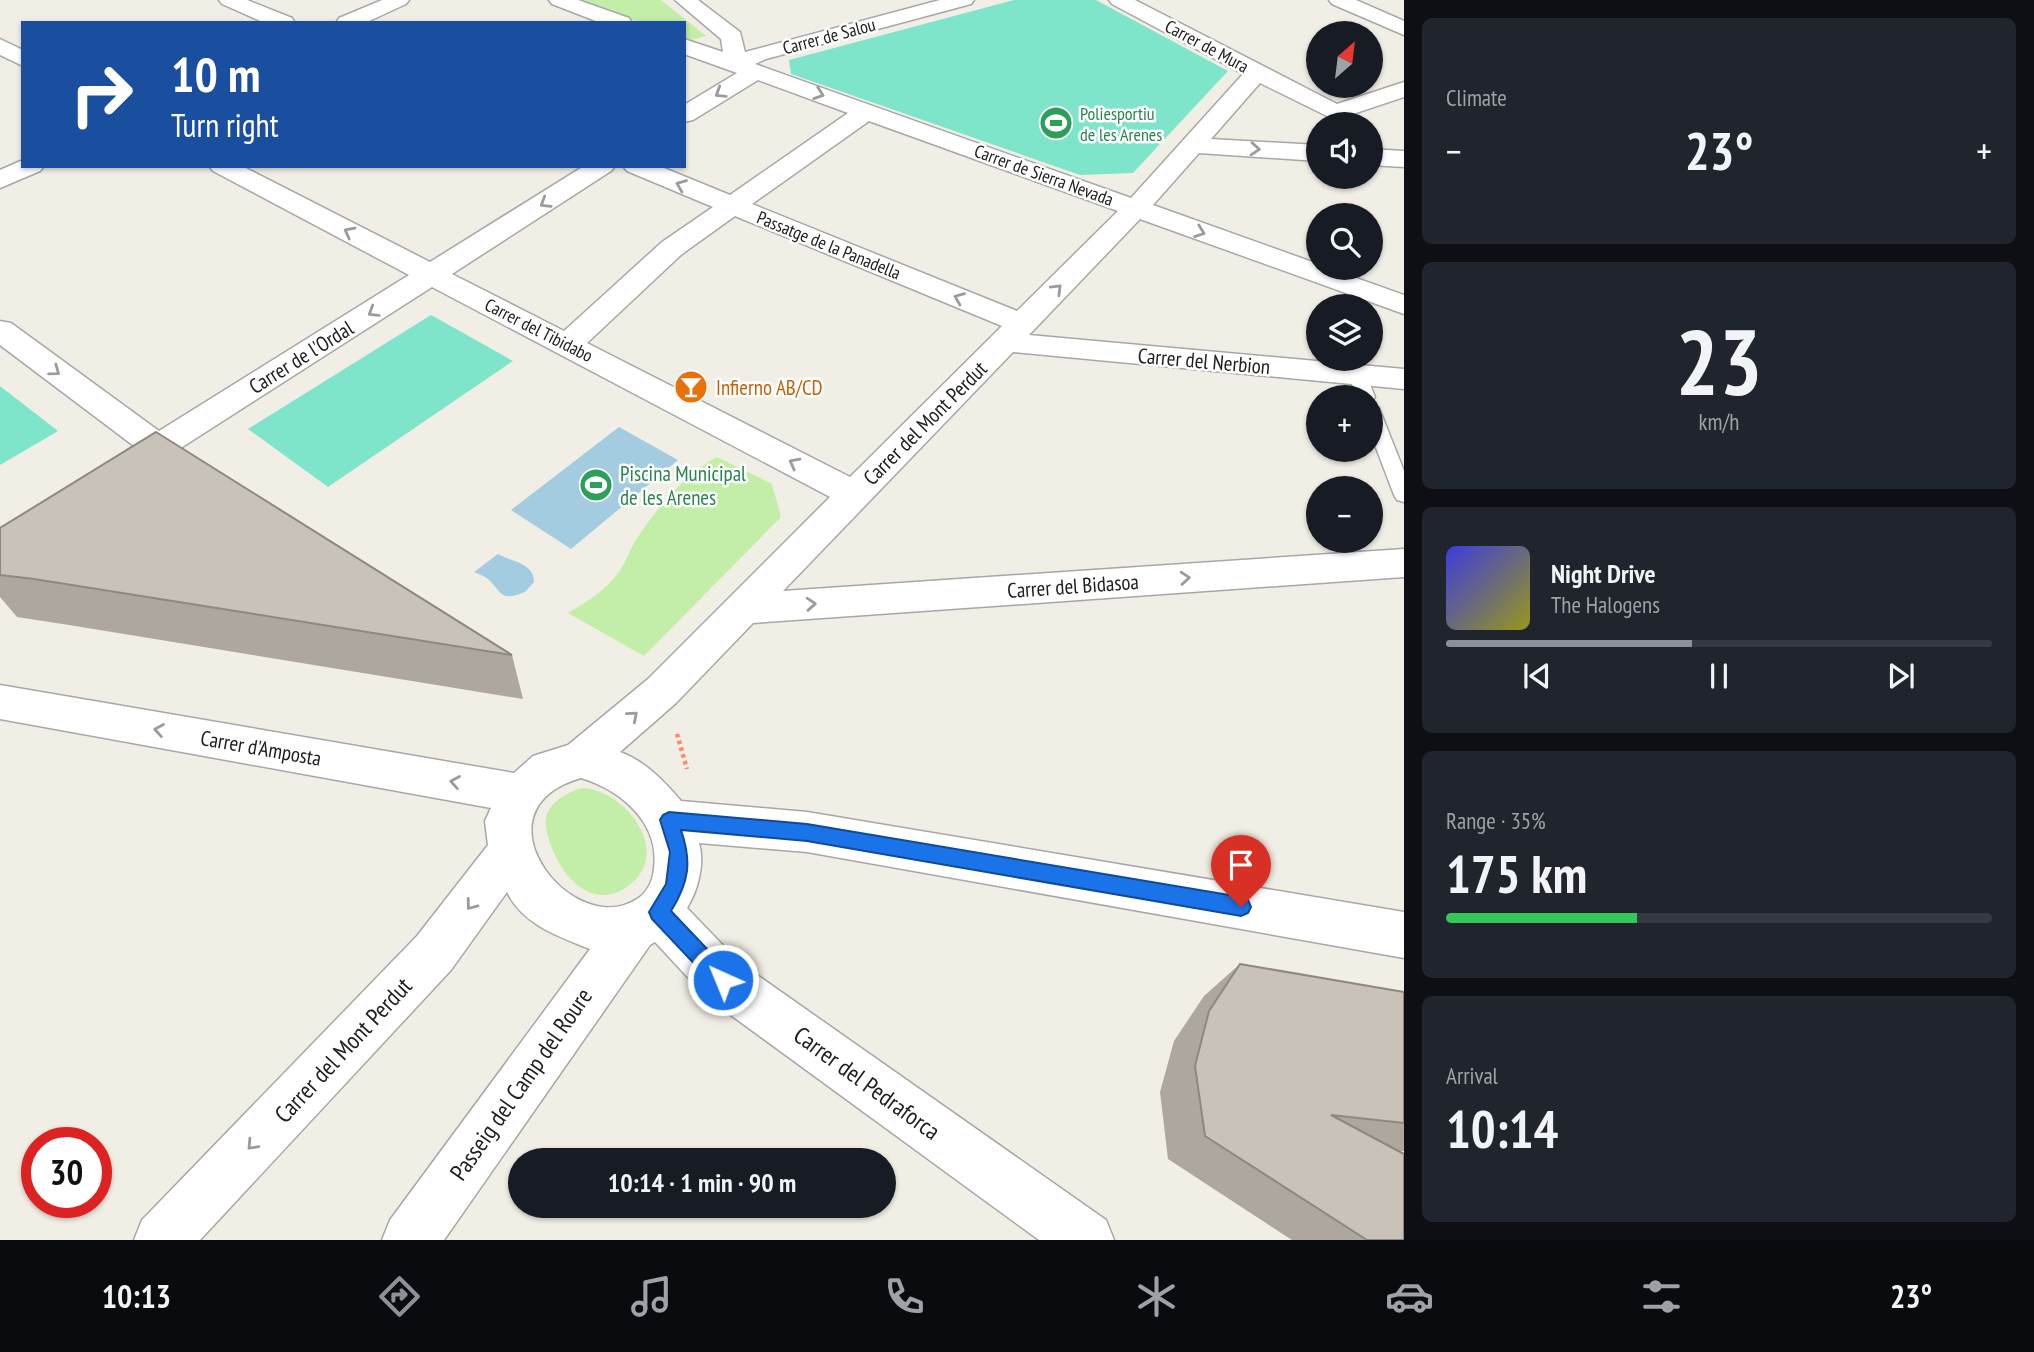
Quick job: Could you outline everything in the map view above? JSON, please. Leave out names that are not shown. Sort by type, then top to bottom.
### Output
[{"type":"street","points":[[229,0],[279,21]]},
{"type":"street","points":[[352,21],[399,0]]},
{"type":"street","points":[[559,0],[616,21]]},
{"type":"street","points":[[685,0],[732,37],[750,64],[686,113]]},
{"type":"street","name":"Carrer de Salou","points":[[750,64],[913,6],[964,0]]},
{"type":"street","name":"Carrer de Mura","points":[[1119,0],[1335,113],[1404,89]]},
{"type":"street","points":[[1339,0],[1404,29]]},
{"type":"street","points":[[0,46],[21,58]]},
{"type":"street","name":"Carrer de Sierra Nevada","points":[[686,47],[750,64],[867,111],[1404,305]]},
{"type":"street","name":"Carrer del Mont Perdut","points":[[595,748],[662,691],[1014,333],[1136,208],[1256,72]]},
{"type":"street","points":[[566,344],[593,323],[627,287],[672,248],[867,111]]},
{"type":"street","points":[[1192,145],[1306,152]]},
{"type":"street","points":[[1383,158],[1404,159]]},
{"type":"street","points":[[0,180],[27,168]]},
{"type":"street","name":"Carrer del Tibidabo","points":[[226,168],[855,495]]},
{"type":"street","name":"Carrer de l'Ordal","points":[[102,483],[600,168]]},
{"type":"street","name":"Passatge de la Panadella","points":[[641,168],[733,206],[1014,333]]},
{"type":"street","points":[[0,330],[158,447]]},
{"type":"street","name":"Carrer del Nerbion","points":[[1014,333],[1355,385]]},
{"type":"street","name":"Carrer del Nerbion","points":[[1368,385],[1404,379]]},
{"type":"street","name":"Carrer del Bidasoa","points":[[743,609],[1404,563]]},
{"type":"street","name":"Carrer d'Amposta","points":[[0,702],[522,794]]},
{"type":"street","points":[[595,748],[617,770],[649,795],[669,820],[679,852],[675,886],[646,920],[600,930],[556,914],[527,884],[511,850],[507,821],[522,794],[548,769],[595,748]]},
{"type":"street","points":[[669,820],[807,832],[1404,935]]},
{"type":"street","name":"Carrer del Mont Perdut","points":[[162,1240],[434,953],[511,850]]},
{"type":"street","name":"Passeig del Camp del Roure","points":[[410,1240],[646,920]]},
{"type":"street","name":"Carrer del Pedraforca","points":[[646,920],[723,980],[1086,1240]]},
{"type":"lane","points":[[1383,441],[1404,495]]},
{"type":"path","points":[[595,748],[637,742],[674,759],[707,790],[721,824]]},
{"type":"green space","points":[[578,0],[661,0],[706,36],[692,40],[686,38],[686,21],[637,21]]},
{"type":"green space","name":"Poliesportiu de les Arenes","points":[[1014,0],[1096,0],[1228,71],[1133,173],[1080,175],[791,74],[789,60]]},
{"type":"green space","points":[[431,315],[513,361],[328,487],[248,429]]},
{"type":"green space","points":[[0,386],[58,431],[0,465]]},
{"type":"green space","points":[[717,457],[772,484],[781,517],[644,656],[568,613],[589,600],[614,578],[637,538],[663,504],[694,472]]},
{"type":"green space","points":[[582,788],[613,798],[637,823],[644,838],[647,853],[643,868],[633,882],[606,895],[594,894],[572,880],[555,856],[546,830],[546,817],[552,806],[571,792]]},
{"type":"water","name":"Piscina Municipal de les Arenes","points":[[619,427],[678,460],[571,549],[511,510]]},
{"type":"water","points":[[498,554],[530,571],[534,582],[525,592],[512,596],[504,595],[487,578],[474,572]]},
{"type":"building","points":[[156,432],[512,655],[0,575],[0,528]]},
{"type":"building","points":[[1240,964],[1404,992],[1404,1123],[1331,1115],[1404,1154],[1404,1240],[1367,1240],[1205,1136],[1195,1066],[1209,1011]]},
{"type":"place","name":"Poliesportiu de les Arenes","points":[[1056,123]]},
{"type":"place","name":"Infierno AB/CD","points":[[691,387]]},
{"type":"place","name":"Piscina Municipal de les Arenes","points":[[596,485]]},
{"type":"route","points":[[723,980],[659,912],[675,886],[679,852],[669,820],[807,832],[1241,907]]}]
